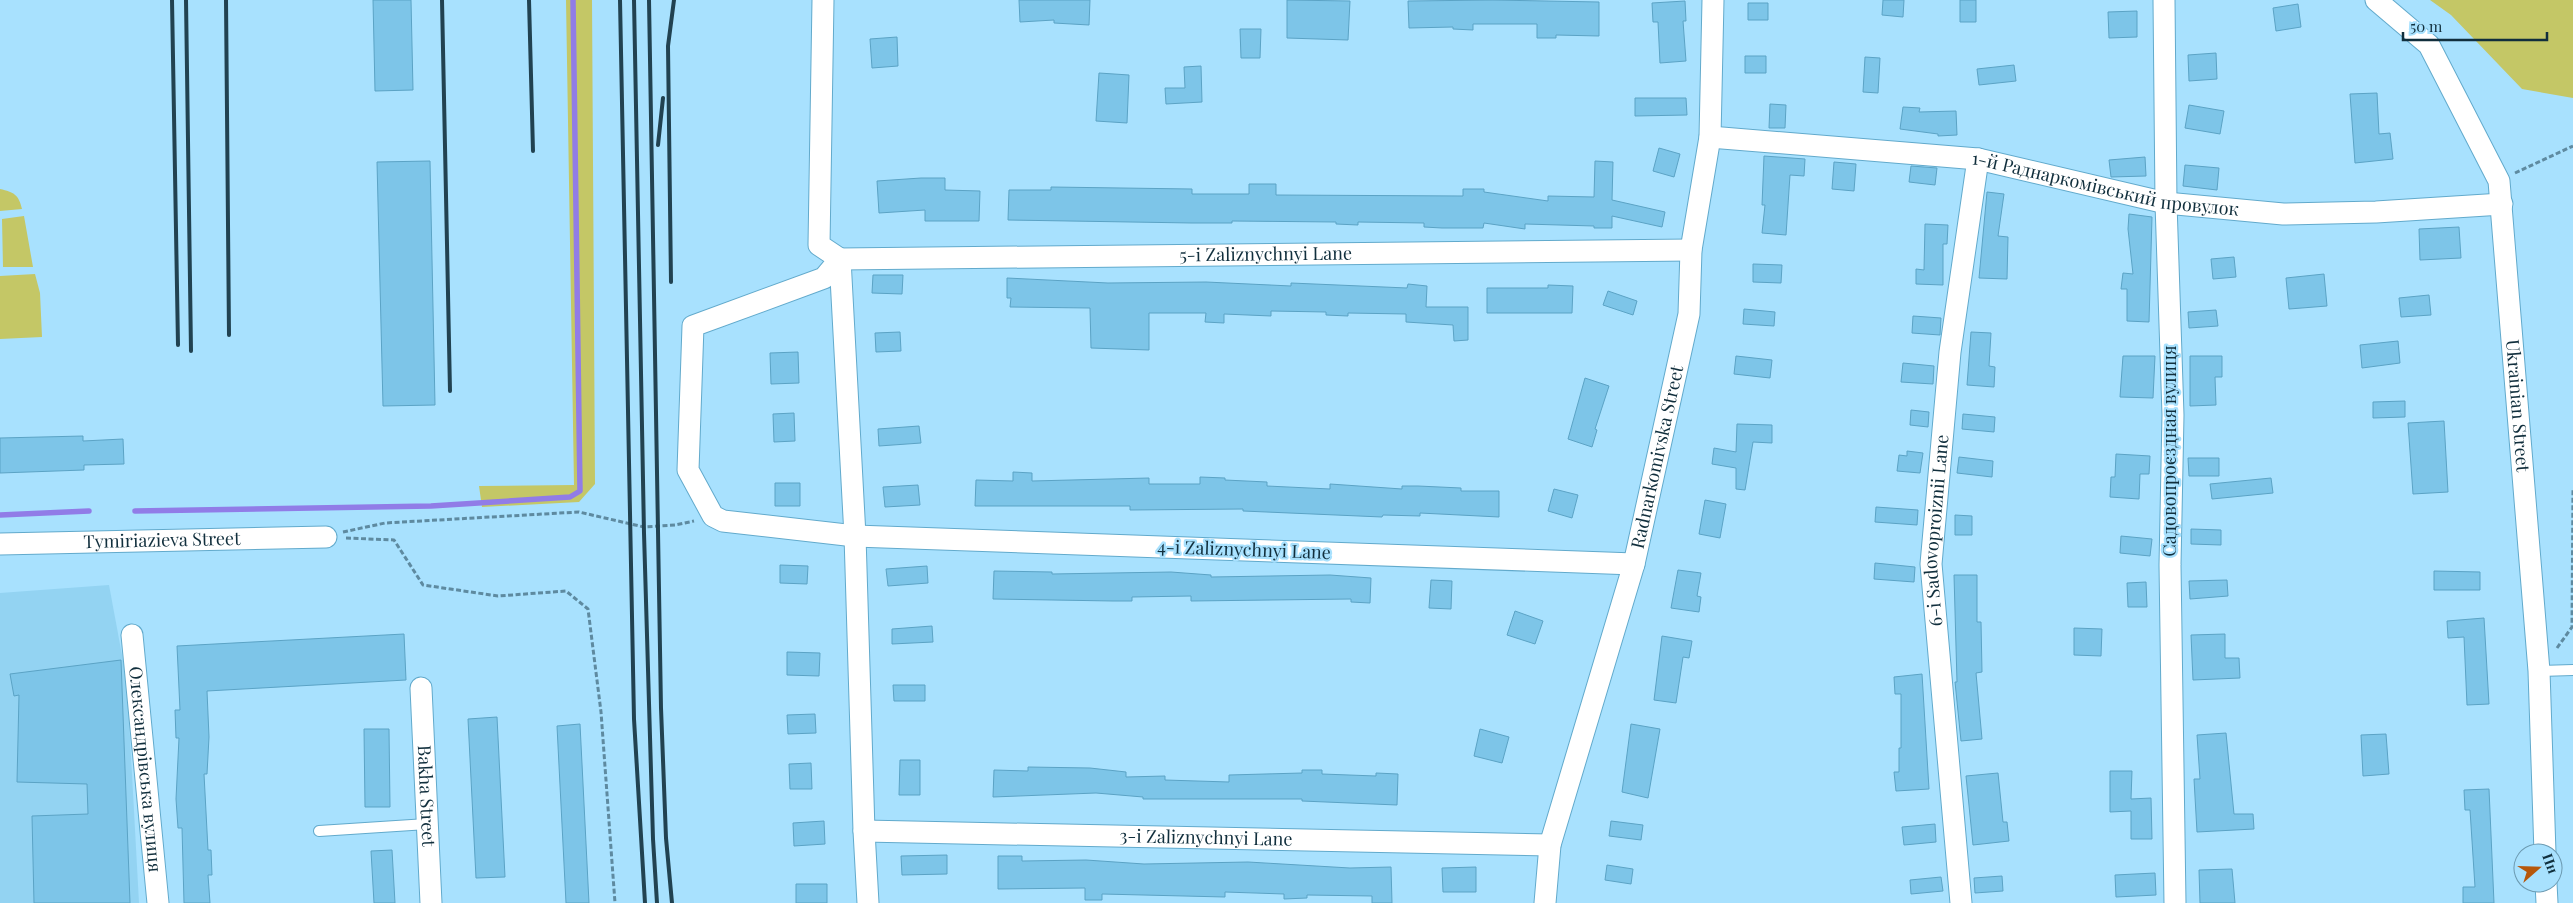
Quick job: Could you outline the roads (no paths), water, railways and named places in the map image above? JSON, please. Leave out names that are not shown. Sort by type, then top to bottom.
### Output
[{"type":"street","points":[[823,0],[819,245],[840,259],[855,536],[868,903]]},
{"type":"street","name":"Radnarkomivska Street","points":[[1545,903],[1550,846],[1634,564],[1689,314],[1691,250],[1710,137],[1713,0]]},
{"type":"street","name":"Садовопроєздная вулиця","points":[[2164,0],[2166,203],[2173,415],[2170,565],[2175,903]]},
{"type":"street","name":"Ukrainian Street","points":[[2376,0],[2429,45],[2499,181],[2539,671],[2545,843]]},
{"type":"street","name":"1-й Раднаркомівський провулок","points":[[1710,137],[1978,159],[2166,203],[2283,214],[2376,212],[2502,204]]},
{"type":"street","name":"6-i Sadovoproiznii Lane","points":[[1961,903],[1931,564],[1950,352],[1978,159]]},
{"type":"street","name":"5-i Zaliznychnyi Lane","points":[[840,259],[1691,250]]},
{"type":"street","name":"4-i Zaliznychnyi Lane","points":[[840,259],[824,278],[693,326],[688,470],[712,516],[723,520],[855,536],[1634,564]]},
{"type":"street","name":"Tymiriazieva Street","points":[[0,544],[326,536]]},
{"type":"street","name":"Олександрівська вулиця","points":[[132,635],[158,903]]},
{"type":"street","name":"Bakha Street","points":[[421,688],[431,903]]},
{"type":"street","name":"3-i Zaliznychnyi Lane","points":[[864,830],[1550,846]]},
{"type":"lane","points":[[2539,671],[2573,670]]},
{"type":"lane","points":[[319,830],[427,824]]},
{"type":"waterway","points":[[135,511],[431,506],[570,497],[580,491],[573,0]]},
{"type":"waterway","points":[[0,515],[89,511]]},
{"type":"railway","points":[[172,0],[178,345]]},
{"type":"railway","points":[[186,0],[191,351]]},
{"type":"railway","points":[[226,0],[229,335]]},
{"type":"railway","points":[[442,0],[450,391]]},
{"type":"railway","points":[[529,0],[533,151]]},
{"type":"railway","points":[[620,0],[634,719],[645,903]]},
{"type":"railway","points":[[634,0],[644,533],[653,839],[657,903]]},
{"type":"railway","points":[[649,0],[661,708],[666,838],[672,903]]},
{"type":"railway","points":[[671,282],[668,46],[674,0]]},
{"type":"railway","points":[[658,145],[663,98]]}]
